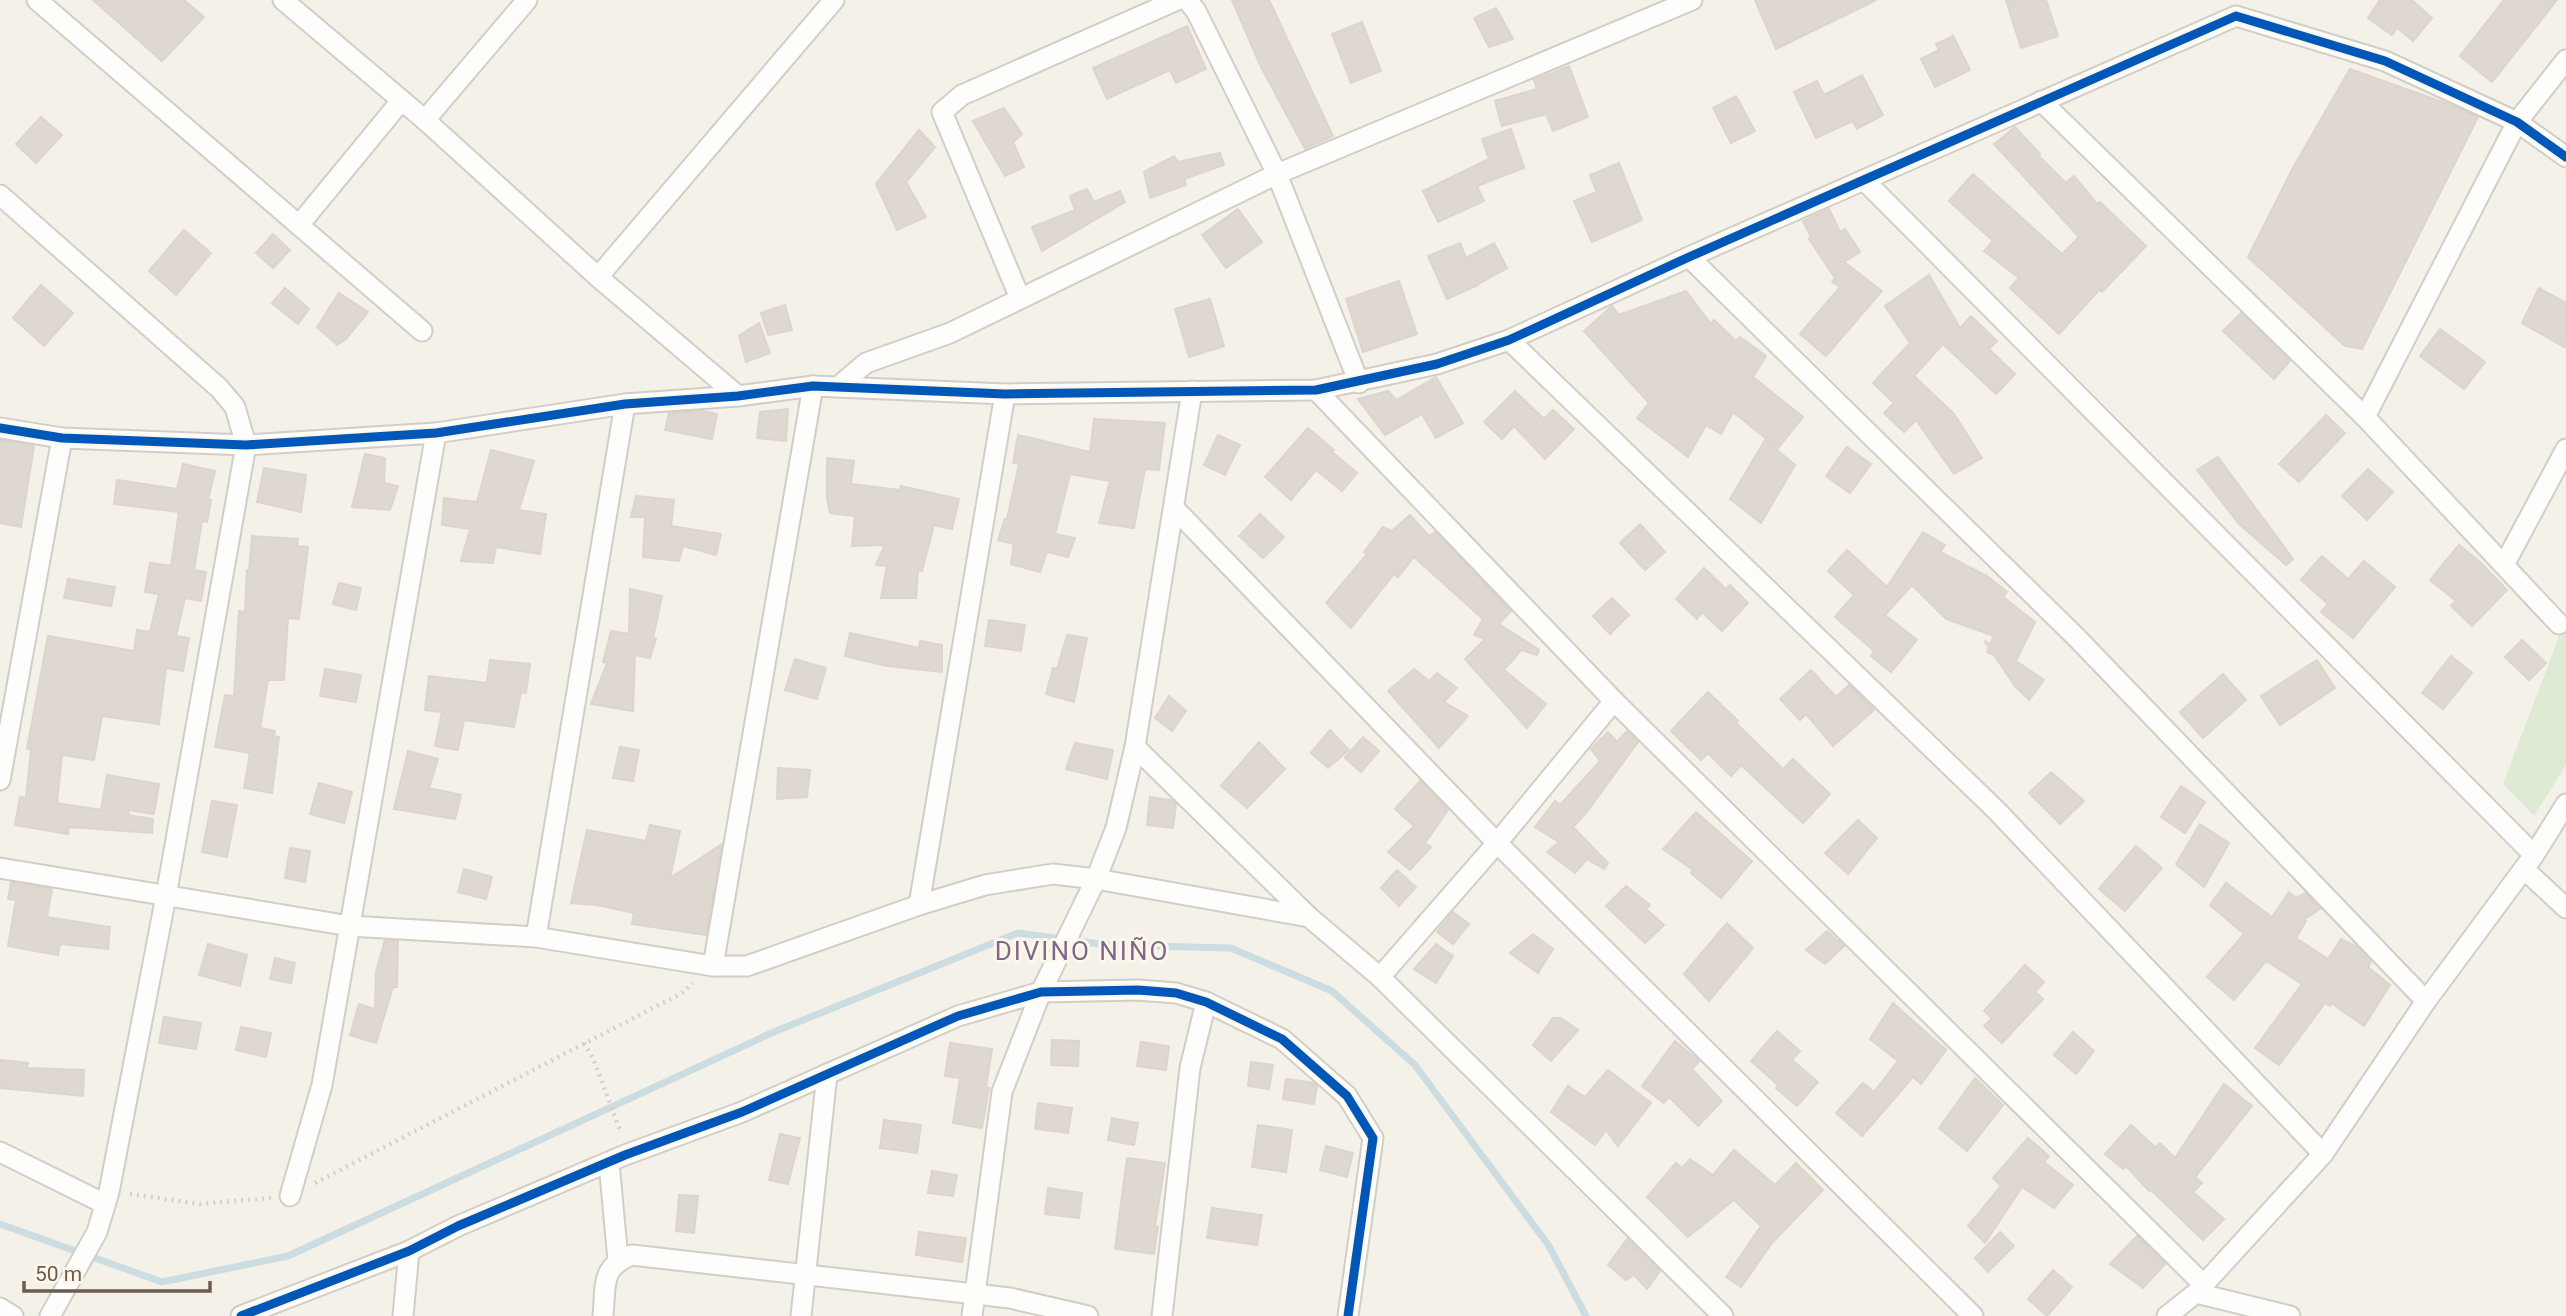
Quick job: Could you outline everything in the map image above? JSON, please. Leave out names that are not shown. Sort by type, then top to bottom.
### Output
[{"type":"street","points":[[37,0],[422,331]]},
{"type":"street","points":[[284,0],[425,120],[598,277],[738,396]]},
{"type":"street","points":[[425,120],[527,0]]},
{"type":"street","points":[[598,277],[834,0]]},
{"type":"street","points":[[1020,298],[942,112],[962,95],[1177,0]]},
{"type":"street","points":[[1187,0],[1196,11],[1277,174],[1359,383]]},
{"type":"street","points":[[839,386],[866,363],[950,333],[1277,174],[1692,0]]},
{"type":"street","points":[[0,428],[62,438],[246,445],[436,433],[625,404],[738,396],[813,386],[1004,394],[1315,390],[1359,383],[1437,364],[1509,340],[2041,101],[2233,8],[2385,61],[2517,122],[2566,157]]},
{"type":"street","points":[[2365,417],[2517,122],[2566,60]]},
{"type":"street","points":[[299,225],[401,101]]},
{"type":"street","points":[[2041,101],[2365,417],[2559,624]]},
{"type":"street","points":[[1864,180],[2529,862],[2566,908]]},
{"type":"street","points":[[0,195],[219,388],[234,407],[246,445],[166,896],[107,1198],[96,1232],[53,1310]]},
{"type":"street","points":[[1689,257],[2077,638],[2427,1001]]},
{"type":"street","points":[[1509,340],[1979,793],[2322,1154]]},
{"type":"street","points":[[713,966],[813,386]]},
{"type":"street","points":[[1315,390],[1614,701],[2199,1289],[2290,1316]]},
{"type":"street","points":[[972,1316],[1002,1092],[1041,992],[1096,879],[1116,828],[1135,747],[1192,391]]},
{"type":"street","points":[[919,905],[1004,394]]},
{"type":"street","points":[[536,937],[625,404]]},
{"type":"street","points":[[290,1196],[322,1085],[436,433]]},
{"type":"street","points":[[0,780],[62,438]]},
{"type":"street","points":[[2504,565],[2566,449]]},
{"type":"street","points":[[1174,508],[1497,843],[1973,1316]]},
{"type":"street","points":[[1380,977],[1497,843],[1614,701]]},
{"type":"street","points":[[1135,747],[1309,917],[1380,977],[1723,1316]]},
{"type":"street","points":[[2167,1316],[2199,1289],[2322,1154],[2427,1001],[2529,862],[2566,804]]},
{"type":"street","points":[[0,868],[351,926],[536,937],[713,966],[747,966],[919,905],[985,885],[1053,874],[1096,879],[1309,917]]},
{"type":"street","points":[[240,1316],[409,1251],[458,1226],[625,1155],[742,1112],[958,1016],[1041,992],[1138,990],[1176,993],[1206,1002],[1282,1039],[1348,1096],[1373,1138],[1348,1316]]},
{"type":"street","points":[[1163,1316],[1190,1068],[1206,1002]]},
{"type":"street","points":[[801,1316],[827,1074]]},
{"type":"street","points":[[0,1152],[107,1198]]},
{"type":"street","points":[[610,1163],[618,1260]]},
{"type":"street","points":[[403,1316],[409,1251]]},
{"type":"street","points":[[603,1316],[608,1271],[618,1260],[632,1255],[1010,1298],[1088,1316]]},
{"type":"street","points":[[0,1308],[13,1316]]},
{"type":"path","points":[[107,1198],[200,1204],[290,1196],[682,993],[713,966]]},
{"type":"path","points":[[584,1043],[593,1058],[622,1136]]},
{"type":"green space","points":[[2566,618],[2566,765],[2534,816],[2503,784]]},
{"type":"building","points":[[93,0],[184,0],[204,17],[162,61]]},
{"type":"building","points":[[1232,0],[1269,0],[1333,136],[1305,149],[1260,65]]},
{"type":"building","points":[[1755,0],[1876,0],[1776,49]]},
{"type":"building","points":[[2006,0],[2046,0],[2058,36],[2021,48]]},
{"type":"building","points":[[2380,0],[2412,0],[2432,18],[2413,41],[2397,28],[2392,35],[2368,18]]},
{"type":"building","points":[[2504,0],[2557,0],[2492,82],[2460,56]]},
{"type":"building","points":[[1496,8],[1513,39],[1489,47],[1474,18]]},
{"type":"building","points":[[1362,22],[1381,71],[1351,83],[1332,34]]},
{"type":"building","points":[[1187,26],[1206,69],[1176,83],[1170,70],[1107,99],[1093,68]]},
{"type":"building","points":[[1953,36],[1970,70],[1935,87],[1921,59],[1939,50],[1936,44]]},
{"type":"building","points":[[1569,66],[1588,117],[1553,131],[1546,114],[1502,126],[1495,101],[1537,89],[1534,80]]},
{"type":"building","points":[[2350,69],[2478,117],[2362,349],[2345,346],[2248,257],[2294,166]]},
{"type":"building","points":[[1862,75],[1883,115],[1857,129],[1853,121],[1816,138],[1794,92],[1817,81],[1824,95]]},
{"type":"building","points":[[1736,96],[1755,131],[1731,143],[1713,108]]},
{"type":"building","points":[[1004,108],[1022,134],[1013,142],[1024,167],[1005,176],[973,121]]},
{"type":"building","points":[[41,117],[62,135],[36,163],[16,144]]},
{"type":"building","points":[[2015,127],[2066,183],[2074,176],[2097,204],[2100,202],[2146,246],[2102,292],[2099,290],[2059,334],[2010,288],[2019,278],[1984,251],[1993,241],[1949,201],[1973,174],[2062,254],[2079,237],[1994,144]]},
{"type":"building","points":[[1511,129],[1524,168],[1477,186],[1484,201],[1438,222],[1423,191],[1489,159],[1482,139]]},
{"type":"building","points":[[919,130],[935,147],[906,182],[926,217],[897,230],[876,184]]},
{"type":"building","points":[[1220,153],[1224,165],[1184,179],[1186,185],[1150,198],[1144,172],[1174,156],[1178,162]]},
{"type":"building","points":[[1619,163],[1642,220],[1592,242],[1574,201],[1597,192],[1590,175]]},
{"type":"building","points":[[1087,189],[1094,202],[1120,191],[1125,202],[1042,251],[1032,227],[1075,210],[1070,196]]},
{"type":"building","points":[[1238,209],[1262,242],[1226,268],[1202,235]]},
{"type":"building","points":[[1829,209],[1840,232],[1845,229],[1860,252],[1844,262],[1882,291],[1826,356],[1800,334],[1840,287],[1832,282],[1835,278],[1809,239],[1811,237],[1803,221]]},
{"type":"building","points":[[184,230],[211,253],[176,295],[149,271]]},
{"type":"building","points":[[273,234],[290,250],[273,268],[256,253]]},
{"type":"building","points":[[1460,243],[1466,258],[1494,243],[1507,268],[1447,299],[1428,256]]},
{"type":"building","points":[[1929,275],[1960,328],[1971,316],[1997,341],[1989,349],[2015,374],[1996,394],[1943,344],[1914,376],[1954,414],[1982,458],[1954,474],[1916,420],[1904,432],[1884,413],[1894,403],[1873,383],[1910,343],[1885,306]]},
{"type":"building","points":[[1399,281],[1417,334],[1363,352],[1346,299]]},
{"type":"building","points":[[41,285],[73,313],[44,346],[13,318]]},
{"type":"building","points":[[285,288],[309,309],[298,324],[272,303]]},
{"type":"building","points":[[2539,288],[2566,303],[2566,348],[2522,323]]},
{"type":"building","points":[[1686,291],[1711,324],[1714,320],[1736,341],[1740,337],[1766,356],[1753,377],[1803,417],[1778,448],[1733,412],[1721,434],[1706,425],[1688,457],[1637,418],[1649,403],[1584,331],[1612,306],[1619,315]]},
{"type":"building","points":[[339,293],[368,312],[346,339],[337,345],[317,327]]},
{"type":"building","points":[[1210,299],[1224,346],[1189,357],[1175,309]]},
{"type":"building","points":[[785,305],[792,330],[768,335],[761,313]]},
{"type":"building","points":[[2241,313],[2290,361],[2274,379],[2223,331]]},
{"type":"building","points":[[759,323],[770,353],[746,362],[739,336]]},
{"type":"building","points":[[2440,329],[2485,362],[2464,389],[2420,356]]},
{"type":"building","points":[[1436,377],[1463,423],[1436,438],[1422,414],[1385,435],[1358,399],[1388,391],[1396,400]]},
{"type":"building","points":[[1515,391],[1544,419],[1553,410],[1574,429],[1545,459],[1514,426],[1502,439],[1484,422]]},
{"type":"building","points":[[788,409],[786,441],[757,438],[760,412]]},
{"type":"building","points":[[702,411],[717,414],[712,439],[665,430],[669,413]]},
{"type":"building","points":[[2326,415],[2345,433],[2299,482],[2279,464]]},
{"type":"building","points":[[1094,419],[1165,423],[1159,470],[1145,469],[1134,528],[1099,523],[1110,481],[1070,474],[1055,534],[1075,538],[1068,557],[1047,552],[1040,572],[1011,564],[1014,544],[998,540],[1007,519],[1019,464],[1013,463],[1018,435],[1090,452]]},
{"type":"building","points":[[1308,428],[1357,473],[1342,491],[1316,470],[1291,500],[1265,477]]},
{"type":"building","points":[[1218,435],[1240,445],[1225,475],[1204,465]]},
{"type":"building","points":[[0,440],[34,446],[21,527],[0,523]]},
{"type":"building","points":[[1765,440],[1795,465],[1761,523],[1730,499]]},
{"type":"building","points":[[1847,447],[1871,464],[1850,493],[1826,476]]},
{"type":"building","points":[[491,450],[534,461],[519,510],[546,514],[540,554],[496,547],[493,563],[461,561],[470,529],[442,525],[444,498],[477,502]]},
{"type":"building","points":[[365,454],[385,458],[384,483],[398,486],[390,510],[352,507]]},
{"type":"building","points":[[2218,457],[2293,559],[2286,565],[2239,524],[2197,470]]},
{"type":"building","points":[[827,458],[854,461],[851,484],[900,490],[901,486],[959,499],[952,529],[934,525],[922,571],[918,570],[916,598],[881,598],[887,566],[876,565],[885,545],[852,546],[855,516],[830,513],[827,498]]},
{"type":"building","points":[[183,464],[215,471],[208,500],[211,500],[207,522],[202,521],[194,570],[206,572],[201,601],[185,598],[176,636],[189,638],[183,671],[166,668],[159,724],[102,716],[94,760],[62,755],[57,803],[101,810],[107,775],[159,784],[154,814],[129,810],[128,815],[153,819],[152,833],[69,827],[68,834],[15,825],[20,797],[26,798],[31,749],[27,749],[48,636],[134,651],[137,630],[150,632],[159,594],[145,592],[150,563],[171,566],[179,512],[114,504],[117,480],[177,489]]},
{"type":"building","points":[[264,468],[306,475],[301,512],[257,502]]},
{"type":"building","points":[[2368,469],[2393,492],[2367,520],[2342,496]]},
{"type":"building","points":[[636,496],[674,500],[671,526],[721,534],[716,555],[683,546],[679,561],[643,557],[645,517],[631,517]]},
{"type":"building","points":[[1260,514],[1284,537],[1263,558],[1239,536]]},
{"type":"building","points":[[1410,515],[1429,536],[1435,532],[1511,611],[1499,624],[1539,650],[1537,655],[1521,650],[1504,670],[1546,704],[1527,728],[1465,659],[1485,639],[1474,635],[1483,619],[1414,557],[1398,577],[1394,574],[1351,628],[1326,603],[1367,554],[1364,552],[1383,527],[1392,531]]},
{"type":"building","points":[[1640,524],[1665,552],[1645,570],[1620,543]]},
{"type":"building","points":[[1923,532],[1945,545],[1940,552],[1987,576],[2007,592],[2003,597],[2035,622],[2016,661],[2044,680],[2029,700],[2015,686],[1994,655],[1987,652],[1989,647],[1984,641],[1990,644],[1994,636],[1946,619],[1912,585],[1885,615],[1917,640],[1891,672],[1871,656],[1874,651],[1835,617],[1854,595],[1828,571],[1847,550],[1887,587]]},
{"type":"building","points":[[252,536],[298,539],[297,546],[308,547],[299,619],[288,618],[284,680],[268,680],[260,728],[275,731],[274,736],[279,737],[272,793],[244,788],[250,753],[215,747],[225,695],[234,696],[239,611],[245,612]]},
{"type":"building","points":[[2459,545],[2507,590],[2472,626],[2451,606],[2456,601],[2430,580]]},
{"type":"building","points":[[2322,556],[2348,579],[2364,561],[2395,587],[2353,638],[2321,612],[2328,604],[2301,580]]},
{"type":"building","points":[[1704,568],[1726,589],[1730,585],[1748,603],[1722,631],[1702,612],[1697,619],[1676,599]]},
{"type":"building","points":[[68,579],[115,587],[111,606],[64,598]]},
{"type":"building","points":[[339,583],[361,588],[356,610],[333,604]]},
{"type":"building","points":[[630,589],[662,596],[653,638],[656,639],[650,658],[635,655],[633,711],[591,704],[607,663],[603,662],[611,631],[629,634]]},
{"type":"building","points":[[1612,598],[1629,615],[1610,634],[1593,616]]},
{"type":"building","points":[[989,620],[1025,625],[1021,651],[985,646]]},
{"type":"building","points":[[850,633],[919,648],[920,641],[942,645],[942,672],[887,666],[845,656]]},
{"type":"building","points":[[1067,635],[1087,638],[1074,702],[1046,694],[1053,668],[1057,669]]},
{"type":"building","points":[[2522,640],[2546,663],[2529,680],[2505,657]]},
{"type":"building","points":[[2451,656],[2472,673],[2443,709],[2422,693]]},
{"type":"building","points":[[795,659],[826,668],[817,699],[785,690]]},
{"type":"building","points":[[490,660],[530,664],[526,693],[521,692],[514,727],[464,720],[458,750],[435,746],[442,712],[425,710],[429,676],[487,683]]},
{"type":"building","points":[[2317,660],[2335,688],[2280,725],[2261,696]]},
{"type":"building","points":[[325,669],[361,675],[356,702],[320,696]]},
{"type":"building","points":[[1414,669],[1429,681],[1437,673],[1457,688],[1444,702],[1468,716],[1439,748],[1388,691]]},
{"type":"building","points":[[1811,670],[1836,697],[1849,685],[1874,710],[1833,746],[1806,714],[1800,720],[1780,699]]},
{"type":"building","points":[[2223,674],[2246,700],[2203,738],[2180,712]]},
{"type":"building","points":[[1708,692],[1783,769],[1793,759],[1830,794],[1803,823],[1741,765],[1731,776],[1708,753],[1701,760],[1671,731]]},
{"type":"building","points":[[1169,696],[1186,711],[1172,731],[1155,718]]},
{"type":"building","points":[[1330,730],[1349,750],[1328,768],[1311,753]]},
{"type":"building","points":[[1627,731],[1638,742],[1573,827],[1608,863],[1604,869],[1587,859],[1575,873],[1547,852],[1559,842],[1535,827],[1555,801],[1560,805],[1600,761],[1591,749],[1608,732],[1617,742]]},
{"type":"building","points":[[1363,737],[1379,751],[1361,772],[1345,758]]},
{"type":"building","points":[[1259,742],[1285,769],[1247,808],[1221,786]]},
{"type":"building","points":[[1075,743],[1113,750],[1107,779],[1066,769]]},
{"type":"building","points":[[620,747],[639,750],[633,781],[613,778]]},
{"type":"building","points":[[408,751],[438,759],[429,788],[461,795],[455,819],[394,809]]},
{"type":"building","points":[[778,768],[810,770],[807,797],[777,799]]},
{"type":"building","points":[[2051,772],[2084,801],[2060,824],[2029,793]]},
{"type":"building","points":[[1420,781],[1448,810],[1425,843],[1431,847],[1410,870],[1388,852],[1414,826],[1395,809]]},
{"type":"building","points":[[319,783],[352,792],[344,823],[310,814]]},
{"type":"building","points":[[2181,786],[2205,802],[2185,833],[2161,817]]},
{"type":"building","points":[[1150,797],[1171,800],[1176,804],[1173,828],[1147,825]]},
{"type":"building","points":[[212,801],[237,805],[227,857],[202,852]]},
{"type":"building","points":[[1696,812],[1752,861],[1721,898],[1691,873],[1693,870],[1663,849]]},
{"type":"building","points":[[1858,820],[1877,838],[1848,874],[1825,853]]},
{"type":"building","points":[[2200,824],[2229,843],[2204,887],[2176,864]]},
{"type":"building","points":[[650,825],[680,831],[670,878],[722,844],[706,935],[632,924],[634,913],[597,905],[571,903],[587,830],[646,841]]},
{"type":"building","points":[[2136,846],[2162,868],[2125,911],[2099,889]]},
{"type":"building","points":[[290,848],[310,851],[305,882],[285,878]]},
{"type":"building","points":[[464,869],[492,877],[486,899],[458,892]]},
{"type":"building","points":[[1397,870],[1416,887],[1399,906],[1381,888]]},
{"type":"building","points":[[11,882],[52,889],[47,917],[110,927],[108,949],[60,944],[58,955],[8,946],[16,900],[8,899]]},
{"type":"building","points":[[2226,883],[2272,917],[2289,892],[2296,898],[2306,893],[2320,909],[2303,920],[2306,921],[2296,938],[2328,959],[2341,939],[2356,946],[2371,962],[2368,967],[2390,985],[2364,1026],[2331,1003],[2330,1006],[2325,1003],[2279,1065],[2255,1048],[2302,984],[2266,961],[2234,1000],[2207,977],[2244,934],[2210,905]]},
{"type":"building","points":[[1626,886],[1650,905],[1646,909],[1664,925],[1645,943],[1606,906]]},
{"type":"building","points":[[1453,912],[1469,924],[1453,944],[1437,932]]},
{"type":"building","points":[[1727,923],[1753,948],[1709,1001],[1684,974]]},
{"type":"building","points":[[1827,931],[1844,946],[1825,964],[1806,950]]},
{"type":"building","points":[[1533,934],[1553,949],[1538,973],[1510,953]]},
{"type":"building","points":[[385,940],[398,941],[397,987],[393,987],[376,1043],[350,1035],[359,1004],[375,1009],[376,972]]},
{"type":"building","points":[[208,944],[247,955],[240,986],[199,975]]},
{"type":"building","points":[[1436,944],[1453,956],[1436,983],[1414,969]]},
{"type":"building","points":[[275,958],[295,963],[291,983],[270,979]]},
{"type":"building","points":[[2025,965],[2044,982],[2035,992],[2043,999],[2002,1043],[1984,1026],[1992,1018],[1984,1011]]},
{"type":"building","points":[[1893,1003],[1946,1050],[1921,1084],[1913,1077],[1862,1136],[1836,1113],[1863,1083],[1874,1092],[1898,1061],[1870,1039]]},
{"type":"building","points":[[164,1017],[201,1023],[196,1049],[159,1043]]},
{"type":"building","points":[[1553,1018],[1561,1018],[1578,1030],[1551,1061],[1533,1045]]},
{"type":"building","points":[[241,1027],[271,1033],[266,1057],[236,1050]]},
{"type":"building","points":[[1777,1031],[1800,1051],[1792,1060],[1818,1082],[1797,1106],[1751,1061]]},
{"type":"building","points":[[2073,1032],[2094,1051],[2076,1074],[2054,1055]]},
{"type":"building","points":[[1052,1040],[1079,1041],[1078,1066],[1051,1065]]},
{"type":"building","points":[[1675,1041],[1699,1061],[1692,1069],[1722,1101],[1698,1126],[1669,1097],[1664,1103],[1642,1086]]},
{"type":"building","points":[[1141,1042],[1169,1046],[1166,1070],[1137,1066]]},
{"type":"building","points":[[950,1043],[992,1049],[982,1128],[953,1123],[960,1078],[945,1076]]},
{"type":"building","points":[[0,1060],[28,1063],[27,1068],[84,1070],[83,1096],[0,1088]]},
{"type":"building","points":[[1251,1062],[1273,1065],[1269,1089],[1248,1086]]},
{"type":"building","points":[[1608,1070],[1651,1103],[1618,1146],[1606,1130],[1595,1145],[1551,1112],[1568,1086],[1585,1097]]},
{"type":"building","points":[[1975,1078],[2003,1105],[1967,1151],[1939,1128]]},
{"type":"building","points":[[1286,1079],[1314,1083],[1317,1086],[1314,1104],[1283,1099]]},
{"type":"building","points":[[2224,1084],[2252,1106],[2195,1177],[2202,1183],[2193,1192],[2224,1219],[2203,1240],[2126,1166],[2123,1169],[2105,1154],[2131,1125],[2155,1147],[2160,1143],[2175,1158]]},
{"type":"building","points":[[1038,1103],[1072,1108],[1068,1133],[1035,1129]]},
{"type":"building","points":[[1112,1118],[1138,1123],[1134,1145],[1108,1140]]},
{"type":"building","points":[[884,1120],[921,1125],[917,1153],[880,1148]]},
{"type":"building","points":[[1258,1125],[1292,1130],[1286,1172],[1252,1167]]},
{"type":"building","points":[[780,1134],[800,1138],[788,1184],[769,1180]]},
{"type":"building","points":[[2028,1138],[2049,1156],[2044,1162],[2073,1185],[2054,1208],[2022,1187],[1985,1243],[1968,1226],[2001,1186],[1993,1178]]},
{"type":"building","points":[[1326,1146],[1353,1153],[1347,1177],[1320,1170]]},
{"type":"building","points":[[1734,1150],[1775,1185],[1796,1163],[1823,1190],[1772,1243],[1741,1287],[1726,1277],[1761,1226],[1734,1200],[1688,1237],[1647,1197],[1676,1163],[1682,1168],[1690,1159],[1713,1175]]},
{"type":"building","points":[[1127,1158],[1165,1163],[1155,1226],[1158,1227],[1154,1254],[1115,1249]]},
{"type":"building","points":[[932,1171],[957,1175],[953,1196],[928,1193]]},
{"type":"building","points":[[1048,1188],[1082,1193],[1079,1218],[1045,1214]]},
{"type":"building","points":[[679,1195],[698,1196],[694,1233],[676,1231]]},
{"type":"building","points":[[1212,1208],[1262,1215],[1257,1245],[1207,1238]]},
{"type":"building","points":[[919,1232],[966,1238],[962,1262],[916,1255]]},
{"type":"building","points":[[2000,1232],[2014,1246],[1988,1272],[1975,1258]]},
{"type":"building","points":[[2137,1236],[2165,1264],[2143,1288],[2110,1264]]},
{"type":"building","points":[[1627,1239],[1660,1271],[1647,1289],[1634,1275],[1626,1280],[1608,1265]]},
{"type":"building","points":[[2053,1270],[2072,1287],[2047,1316],[2028,1299]]},
{"type":"waterway","points":[[0,1224],[162,1282],[288,1256],[776,1031],[1018,933],[1107,945],[1231,948],[1332,991],[1415,1065],[1549,1246],[1586,1316]]},
{"type":"cycle path","points":[[0,428],[62,438],[246,445],[436,433],[625,404],[738,396],[813,386],[1005,394],[1316,390],[1437,364],[1509,340],[1689,257],[2236,16],[2385,61],[2517,122],[2566,157]]},
{"type":"cycle path","points":[[241,1316],[409,1251],[458,1226],[625,1155],[742,1112],[958,1016],[1041,992],[1138,990],[1176,993],[1206,1002],[1282,1039],[1347,1096],[1373,1138],[1348,1316]]},
{"type":"district","name":"DIVINO NIÑO","points":[[1082,951]]}]
